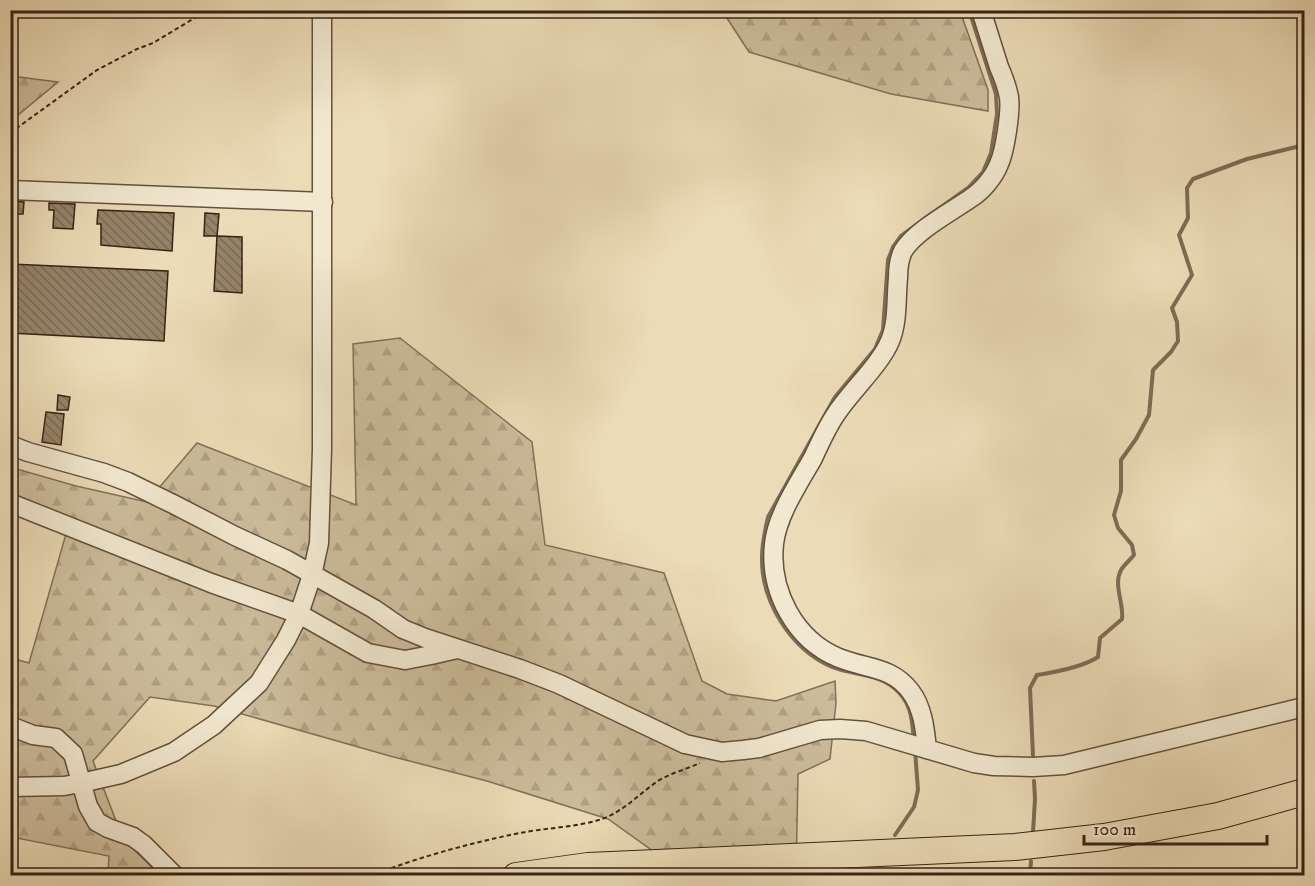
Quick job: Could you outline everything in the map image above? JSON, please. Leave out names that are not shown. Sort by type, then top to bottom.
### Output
[{"type":"highway","points":[[516,876],[588,866],[1015,846],[1104,837],[1218,816],[1305,792]]},
{"type":"highway","points":[[592,876],[698,860]]},
{"type":"street","points":[[10,787],[64,786],[81,783],[121,774],[174,752],[214,725],[259,683],[299,614],[312,575],[319,543],[322,449],[322,10]]},
{"type":"street","points":[[918,746],[924,727],[919,708],[911,693],[901,682],[888,672],[837,657],[820,647],[793,622],[776,585],[773,565],[774,543],[778,526],[787,506],[836,414],[881,356],[889,342],[894,329],[898,266],[902,253],[922,232],[978,194],[999,165],[1009,117],[1009,97],[981,10]]},
{"type":"street","points":[[10,190],[323,202]]},
{"type":"street","points":[[10,445],[128,482],[287,560],[374,609],[403,629],[559,684],[685,744],[722,752],[759,748],[830,729],[866,731],[974,763],[1033,767],[1064,765],[1305,707]]},
{"type":"street","points":[[10,503],[211,583],[299,614],[368,653],[405,660],[457,649]]},
{"type":"street","points":[[10,726],[33,735],[56,738],[74,754],[88,806],[97,822],[133,837],[174,876]]},
{"type":"path","points":[[10,133],[97,70],[153,43],[208,10]]},
{"type":"path","points":[[370,876],[431,855],[480,842],[599,820],[614,815],[659,780],[722,752]]},
{"type":"green space","points":[[720,11],[960,11],[988,90],[988,111],[891,94],[749,52],[723,12]]},
{"type":"green space","points":[[10,76],[58,82],[11,120]]},
{"type":"green space","points":[[400,338],[532,442],[545,545],[664,573],[702,681],[727,694],[776,701],[835,681],[836,703],[830,759],[798,774],[796,875],[666,875],[664,859],[608,819],[487,781],[214,706],[150,697],[93,761],[123,839],[160,875],[108,875],[109,856],[11,837],[11,658],[29,663],[68,527],[11,503],[10,467],[76,486],[147,502],[197,443],[356,505],[353,344]]},
{"type":"building","points":[[10,201],[24,202],[23,214],[10,214]]},
{"type":"building","points":[[49,203],[75,204],[73,229],[53,228],[54,210],[49,210]]},
{"type":"building","points":[[98,210],[174,213],[172,251],[101,245],[101,224],[97,224]]},
{"type":"building","points":[[205,213],[219,214],[217,236],[204,236]]},
{"type":"building","points":[[217,236],[242,237],[242,293],[214,291]]},
{"type":"building","points":[[10,264],[168,271],[164,341],[10,333]]},
{"type":"building","points":[[58,395],[70,397],[68,410],[57,410]]},
{"type":"building","points":[[46,412],[64,414],[61,445],[42,442]]},
{"type":"waterway","points":[[914,740],[907,704],[899,692],[879,679],[832,667],[804,649],[792,636],[773,607],[763,574],[762,557],[768,517],[835,397],[875,349],[883,330],[888,260],[893,247],[901,236],[968,188],[983,172],[991,153],[997,114],[996,94],[969,10]]},
{"type":"waterway","points":[[1033,756],[1030,688],[1037,675],[1061,671],[1092,661],[1098,657],[1100,638],[1122,619],[1118,588],[1119,576],[1122,568],[1134,555],[1132,545],[1118,528],[1114,515],[1121,491],[1121,460],[1149,415],[1153,370],[1171,352],[1178,341],[1177,322],[1172,308],[1192,275],[1179,235],[1188,218],[1187,188],[1193,179],[1247,159],[1304,145]]},
{"type":"waterway","points":[[895,835],[914,807],[918,790],[915,750]]},
{"type":"waterway","points":[[1033,832],[1034,781]]},
{"type":"waterway","points":[[1030,876],[1031,861]]}]
